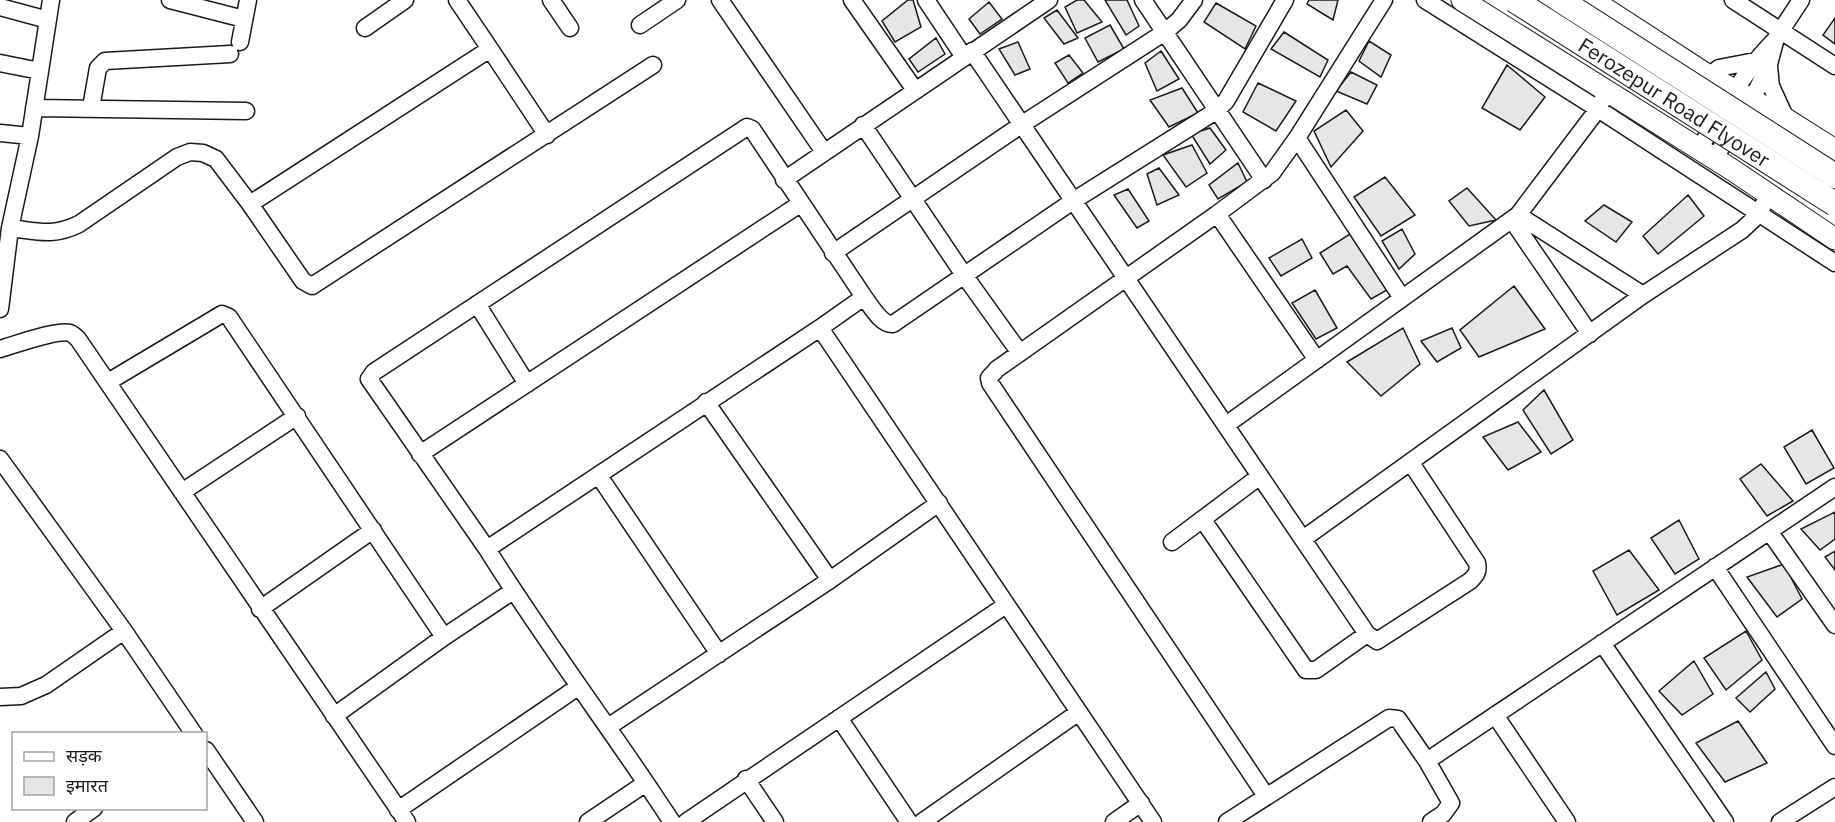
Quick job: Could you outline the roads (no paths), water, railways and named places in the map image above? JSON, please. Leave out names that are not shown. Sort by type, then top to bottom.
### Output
[{"type":"highway","name":"Ferozepur Road Flyover","points":[[1514,0],[1835,204]]},
{"type":"highway","name":"Ferozepur Road Flyover","points":[[1560,0],[1835,176]]},
{"type":"main road","points":[[1462,0],[1603,100],[1707,154],[1835,238]]},
{"type":"main road","points":[[1592,0],[1710,76],[1835,150]]},
{"type":"street","points":[[0,309],[10,228],[30,136],[51,0]]},
{"type":"street","points":[[170,0],[244,19]]},
{"type":"street","points":[[91,108],[98,68],[105,61],[235,48],[248,0]]},
{"type":"street","points":[[365,28],[405,0]]},
{"type":"street","points":[[457,0],[547,135]]},
{"type":"street","points":[[551,0],[570,28]]},
{"type":"street","points":[[639,25],[677,0]]},
{"type":"street","points":[[720,0],[824,152]]},
{"type":"street","points":[[852,0],[915,90]]},
{"type":"street","points":[[926,0],[1021,125],[1373,640],[1379,640],[1470,581],[1479,570],[1477,563],[1411,463]]},
{"type":"street","points":[[784,180],[1049,0]]},
{"type":"street","points":[[1143,0],[1264,180]]},
{"type":"street","points":[[833,253],[1021,125],[1165,32],[1179,20],[1194,0]]},
{"type":"street","points":[[672,822],[578,687],[487,549],[370,384],[369,375],[747,127],[752,129],[864,297],[884,321],[893,324],[1073,201],[1216,111],[1227,100],[1285,0]]},
{"type":"street","points":[[1266,796],[990,383],[989,378],[992,372],[1264,180],[1297,138],[1384,0]]},
{"type":"street","points":[[1425,0],[1603,100],[1758,214],[1835,263]]},
{"type":"street","points":[[1734,0],[1778,35],[1835,66]]},
{"type":"street","points":[[1707,154],[1801,0]]},
{"type":"street","points":[[0,7],[48,20]]},
{"type":"street","points":[[250,204],[490,49]]},
{"type":"street","points":[[0,63],[40,71]]},
{"type":"street","points":[[1710,76],[1719,68],[1762,64]]},
{"type":"street","points":[[1762,64],[1786,119]]},
{"type":"street","points":[[10,228],[55,233],[66,231],[177,157],[190,152],[203,153],[216,159],[303,281],[312,286],[652,65]]},
{"type":"street","points":[[1226,426],[1515,218],[1603,100]]},
{"type":"street","points":[[34,108],[246,111]]},
{"type":"street","points":[[863,125],[964,275],[1020,352]]},
{"type":"street","points":[[0,133],[30,136]]},
{"type":"street","points":[[1297,138],[1402,298]]},
{"type":"street","points":[[1303,539],[1643,295],[1742,230],[1758,214],[1769,194]]},
{"type":"street","points":[[420,454],[800,204]]},
{"type":"street","points":[[1217,214],[1317,360]]},
{"type":"street","points":[[1515,218],[1643,295]]},
{"type":"street","points":[[1515,218],[1590,334]]},
{"type":"street","points":[[487,549],[864,297]]},
{"type":"street","points":[[477,304],[527,384]]},
{"type":"street","points":[[108,382],[222,314],[226,315],[297,416],[444,638]]},
{"type":"street","points":[[820,328],[1153,822]]},
{"type":"street","points":[[0,349],[50,335],[72,334],[78,339],[403,816],[578,687]]},
{"type":"street","points":[[706,402],[830,580]]},
{"type":"street","points":[[182,492],[297,416]]},
{"type":"street","points":[[0,459],[124,631],[193,732]]},
{"type":"street","points":[[599,476],[719,654]]},
{"type":"street","points":[[1172,542],[1260,476]]},
{"type":"street","points":[[1426,761],[1835,487]]},
{"type":"street","points":[[608,727],[830,580],[939,503]]},
{"type":"street","points":[[1203,520],[1306,670],[1316,670],[1367,634]]},
{"type":"street","points":[[260,609],[373,530]]},
{"type":"street","points":[[1769,531],[1835,625]]},
{"type":"street","points":[[1715,567],[1835,746]]},
{"type":"street","points":[[334,716],[513,591]]},
{"type":"street","points":[[686,822],[1006,605]]},
{"type":"street","points":[[0,697],[21,696],[46,685],[124,631]]},
{"type":"street","points":[[1602,643],[1725,822]]},
{"type":"street","points":[[922,822],[1079,712]]},
{"type":"street","points":[[1495,715],[1567,822]]},
{"type":"street","points":[[839,718],[909,822]]},
{"type":"street","points":[[1227,822],[1389,718],[1398,719],[1451,803],[1443,814],[1431,822]]},
{"type":"street","points":[[207,752],[252,821]]},
{"type":"street","points":[[747,779],[775,822]]},
{"type":"street","points":[[588,822],[646,783]]},
{"type":"street","points":[[1780,822],[1835,787]]},
{"type":"street","points":[[1114,822],[1141,803]]},
{"type":"street","points":[[75,822],[91,810]]}]
